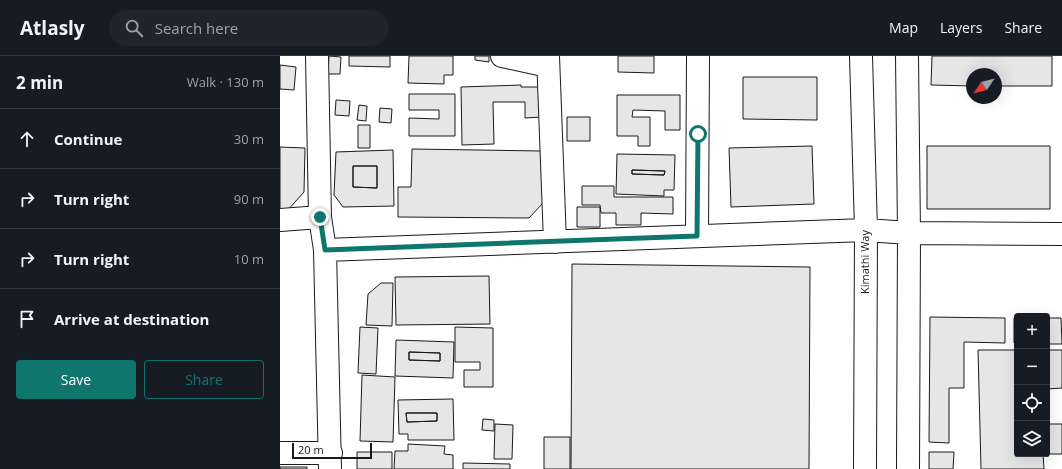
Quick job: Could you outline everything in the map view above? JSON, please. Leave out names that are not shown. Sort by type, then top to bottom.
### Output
[{"type":"street","points":[[280,453],[330,461],[325,250],[320,217],[317,56]]},
{"type":"street","points":[[502,56],[548,61],[555,242]]},
{"type":"street","points":[[697,236],[698,56]]},
{"type":"street","name":"Kimathi Way","points":[[861,56],[866,230],[865,469]]},
{"type":"street","points":[[907,56],[909,233],[908,469]]},
{"type":"street","points":[[280,220],[320,217]]},
{"type":"street","points":[[325,250],[866,230],[909,233],[1062,234]]},
{"type":"building","points":[[329,56],[341,57],[340,74],[328,74]]},
{"type":"building","points":[[349,56],[390,56],[390,67],[349,66]]},
{"type":"building","points":[[409,56],[453,56],[453,75],[444,75],[444,84],[408,83]]},
{"type":"building","points":[[475,56],[489,56],[489,62],[475,60]]},
{"type":"building","points":[[618,56],[654,56],[654,73],[618,72]]},
{"type":"building","points":[[932,56],[1052,56],[1052,86],[1002,86],[1002,68],[966,68],[966,86],[931,85]]},
{"type":"building","points":[[280,65],[296,67],[294,90],[280,89]]},
{"type":"building","points":[[743,77],[817,77],[817,120],[743,119]]},
{"type":"building","points":[[521,85],[521,87],[541,87],[541,117],[525,118],[525,102],[493,102],[494,144],[462,145],[461,87]]},
{"type":"building","points":[[409,94],[455,94],[455,136],[409,136],[409,118],[439,119],[439,110],[409,110]]},
{"type":"building","points":[[617,95],[680,95],[680,130],[665,130],[665,111],[633,110],[632,117],[650,117],[650,146],[638,146],[638,136],[617,136]]},
{"type":"building","points":[[336,100],[350,101],[349,116],[335,115]]},
{"type":"building","points":[[359,105],[367,106],[366,121],[357,120]]},
{"type":"building","points":[[380,108],[392,109],[391,123],[379,122]]},
{"type":"building","points":[[567,117],[590,117],[590,141],[567,141]]},
{"type":"building","points":[[358,125],[370,125],[370,148],[358,148]]},
{"type":"building","points":[[812,146],[814,204],[731,207],[729,148]]},
{"type":"building","points":[[927,146],[1050,146],[1050,209],[927,209]]},
{"type":"building","points":[[280,147],[305,148],[304,192],[286,212],[280,212]]},
{"type":"building","points":[[412,149],[542,151],[543,203],[529,218],[398,217],[398,187],[411,187]]},
{"type":"building","points":[[393,150],[394,206],[343,207],[334,195],[336,152]],"holes":[[[353,166],[377,166],[377,188],[353,187]]]},
{"type":"building","points":[[617,154],[675,155],[674,190],[664,190],[664,196],[616,194]],"holes":[[[632,170],[665,171],[664,175],[632,174]]]},
{"type":"building","points":[[353,166],[377,166],[377,188],[353,187]]},
{"type":"building","points":[[632,170],[665,171],[664,175],[632,174]]},
{"type":"building","points":[[582,186],[614,186],[614,197],[673,197],[673,214],[641,213],[641,225],[616,225],[616,213],[601,213],[600,205],[582,205]]},
{"type":"building","points":[[577,207],[600,207],[600,227],[577,227]]},
{"type":"building","points":[[572,264],[810,267],[809,469],[571,469]]},
{"type":"building","points":[[489,276],[490,324],[396,325],[395,277]]},
{"type":"building","points":[[381,283],[393,283],[392,326],[366,325],[368,294]]},
{"type":"building","points":[[930,317],[1005,318],[1005,343],[964,342],[964,388],[949,388],[949,443],[929,442]]},
{"type":"building","points":[[1050,318],[1061,318],[1062,344],[1050,344]]},
{"type":"building","points":[[360,327],[378,328],[376,374],[358,373]]},
{"type":"building","points":[[455,327],[493,328],[493,387],[464,387],[464,370],[480,370],[480,362],[455,362]]},
{"type":"building","points":[[396,340],[454,342],[453,378],[395,376]],"holes":[[[409,352],[440,353],[440,361],[409,360]]]},
{"type":"building","points":[[978,350],[1014,350],[1014,457],[1043,457],[1044,469],[981,469]]},
{"type":"building","points":[[1050,350],[1062,350],[1062,388],[1050,389]]},
{"type":"building","points":[[409,352],[440,353],[440,361],[409,360]]},
{"type":"building","points":[[362,375],[395,377],[393,442],[360,441]]},
{"type":"building","points":[[453,399],[454,440],[408,440],[408,434],[399,434],[398,400]],"holes":[[[406,413],[437,413],[437,421],[407,422]]]},
{"type":"building","points":[[406,413],[437,413],[437,421],[407,422]]},
{"type":"building","points":[[483,419],[494,420],[494,431],[482,430]]},
{"type":"building","points":[[495,424],[513,425],[512,459],[494,459]]},
{"type":"building","points":[[1050,424],[1062,424],[1062,454],[1050,454]]},
{"type":"building","points":[[544,437],[570,437],[570,469],[544,469]]},
{"type":"building","points":[[408,444],[445,446],[444,454],[453,455],[453,469],[394,469],[395,451],[408,451]]},
{"type":"building","points":[[357,452],[392,452],[392,469],[357,469]]},
{"type":"building","points":[[929,452],[954,452],[953,469],[929,469]]},
{"type":"building","points":[[463,463],[510,464],[510,469],[463,469]]},
{"type":"building","points":[[280,467],[307,467],[307,469],[280,469]]},
{"type":"route","points":[[320,217],[325,250],[697,236],[698,134]]}]
